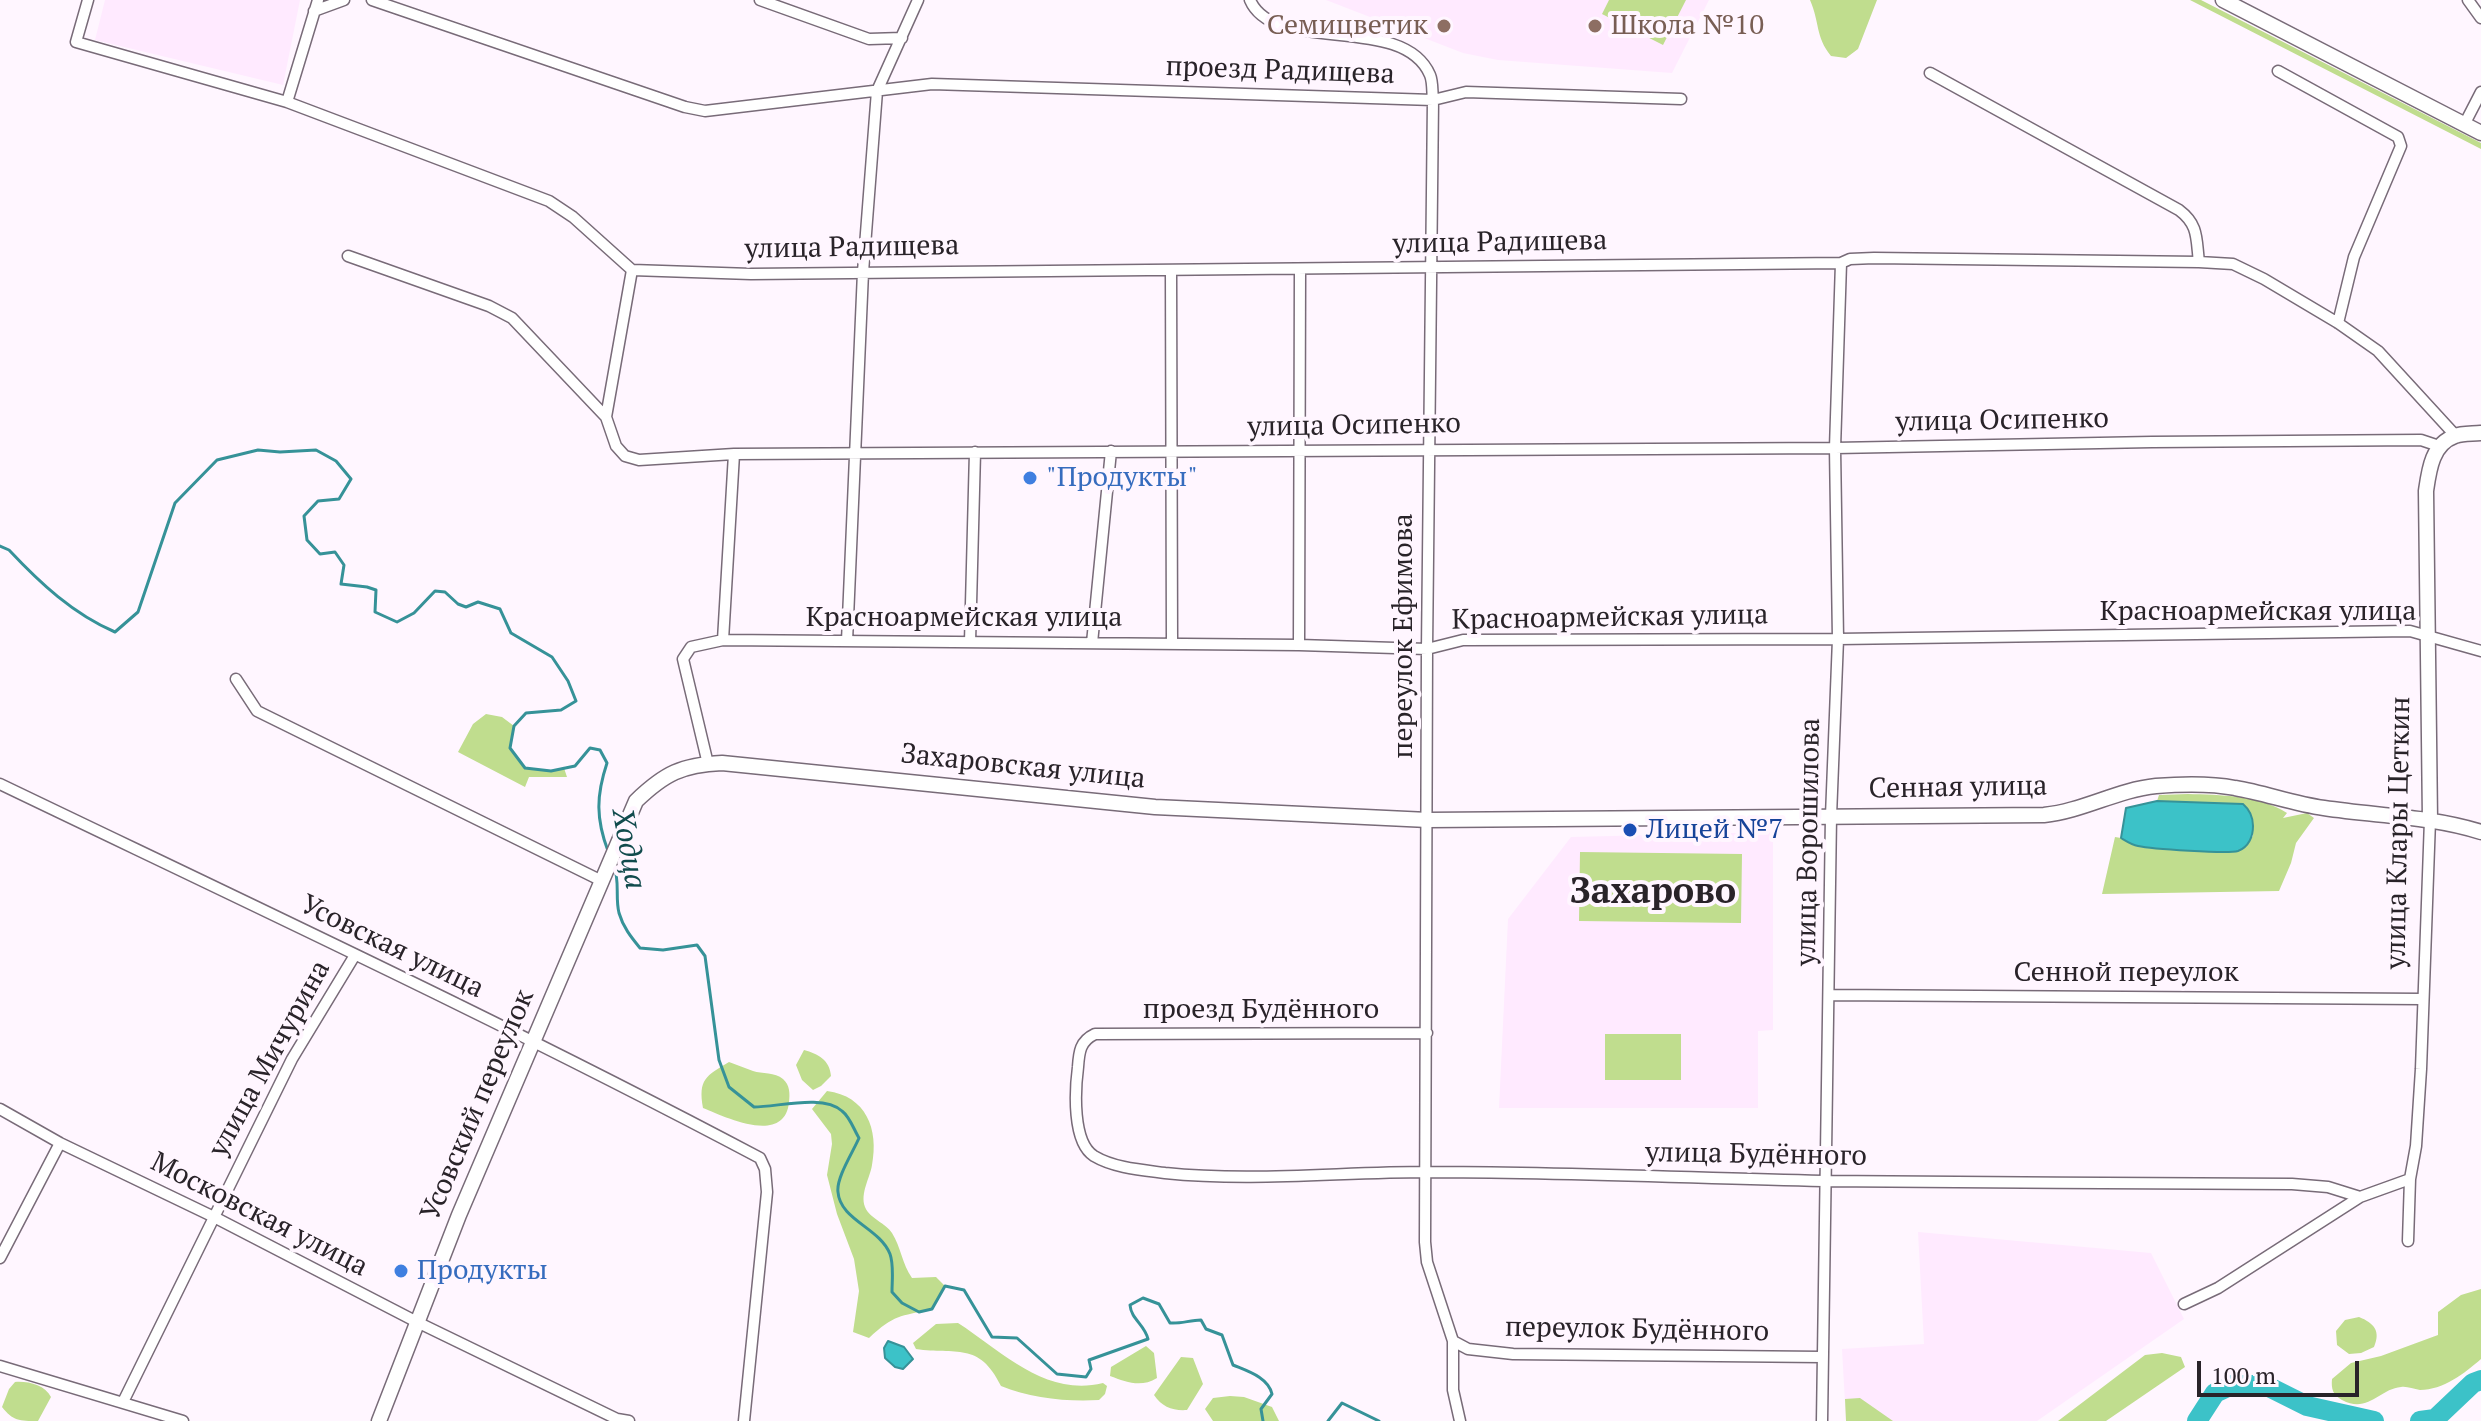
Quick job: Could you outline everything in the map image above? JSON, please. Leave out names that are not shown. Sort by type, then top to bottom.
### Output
[{"type":"street","points":[[88,0],[76,42],[287,102],[549,201],[573,217],[632,270],[606,417]]},
{"type":"street","points":[[287,102],[316,6],[344,0]]},
{"type":"street","name":"проезд Радищева","points":[[372,0],[685,107],[705,111],[932,84],[1433,100],[1466,92],[1681,99]]},
{"type":"street","points":[[760,0],[869,39],[902,38]]},
{"type":"street","points":[[847,641],[863,272],[877,91],[918,0]]},
{"type":"street","name":"переулок Ефимова","points":[[1250,0],[1255,11],[1274,23],[1329,35],[1380,40],[1401,47],[1417,57],[1431,76],[1425,1242],[1427,1262],[1453,1341],[1453,1390],[1460,1421]]},
{"type":"street","points":[[2223,0],[2481,133]]},
{"type":"street","points":[[2468,0],[2481,18]]},
{"type":"street","points":[[2278,71],[2398,137],[2401,146],[2354,257],[2338,323]]},
{"type":"street","points":[[1930,73],[2179,210],[2190,219],[2195,229],[2199,262]]},
{"type":"street","points":[[2464,125],[2481,92]]},
{"type":"street","name":"улица Осипенко","points":[[348,256],[489,306],[512,318],[606,417],[616,446],[625,456],[639,460],[734,454],[1835,448],[2405,440],[2421,440],[2439,446]]},
{"type":"street","name":"улица Радищева","points":[[632,270],[751,274],[1430,268],[1841,263],[1850,259],[1874,258],[2233,264],[2338,323],[2378,351],[2455,435]]},
{"type":"street","name":"улица Ворошилова","points":[[1822,1421],[1831,816],[1838,639],[1835,448],[1841,263]]},
{"type":"street","points":[[1299,645],[1300,269]]},
{"type":"street","points":[[1171,270],[1172,643]]},
{"type":"street","points":[[2439,446],[2455,435],[2481,433]]},
{"type":"street","name":"улица Клары Цеткин","points":[[2408,1241],[2410,1179],[2416,1146],[2421,1069],[2430,820],[2426,491],[2430,465],[2439,446]]},
{"type":"street","points":[[1092,643],[1111,451]]},
{"type":"street","points":[[970,642],[975,452]]},
{"type":"street","points":[[723,640],[734,454]]},
{"type":"street","name":"Красноармейская улица","points":[[708,764],[683,659],[691,647],[723,640],[1172,643],[1427,649],[1463,640],[1838,639],[2410,631],[2481,651]]},
{"type":"street","points":[[236,679],[257,711],[605,874]]},
{"type":"street","name":"Захаровская улица","points":[[631,811],[636,801],[662,777],[678,769],[722,763],[1155,807],[1428,820]]},
{"type":"street","name":"Усовская улица","points":[[0,784],[355,955],[760,1158],[765,1169],[767,1192],[744,1421]]},
{"type":"street","name":"Сенная улица","points":[[1428,820],[2044,815],[2072,811],[2136,789],[2198,784],[2237,788],[2328,809],[2430,820],[2481,832]]},
{"type":"street","name":"Усовский переулок","points":[[379,1421],[459,1215],[631,811]]},
{"type":"street","name":"улица Мичурина","points":[[123,1402],[292,1059],[355,955]]},
{"type":"street","name":"Сенной переулок","points":[[1829,995],[2422,999]]},
{"type":"street","name":"проезд Будённого","points":[[1099,1159],[1090,1154],[1080,1139],[1077,1117],[1076,1082],[1080,1050],[1085,1038],[1095,1034],[1427,1033]]},
{"type":"street","name":"Московская улица","points":[[0,1109],[60,1143],[214,1217],[417,1322],[617,1419],[629,1421]]},
{"type":"street","points":[[0,1258],[60,1143]]},
{"type":"street","name":"улица Будённого","points":[[1099,1159],[1134,1169],[1247,1177],[1426,1172],[1825,1181],[2292,1184],[2328,1187],[2360,1197]]},
{"type":"street","points":[[2184,1304],[2218,1288],[2360,1197],[2410,1179]]},
{"type":"street","name":"переулок Будённого","points":[[1453,1341],[1468,1349],[1513,1354],[1822,1357]]},
{"type":"street","points":[[0,1366],[183,1421]]},
{"type":"shaded area","points":[[105,0],[300,0],[283,85],[95,40]]},
{"type":"shaded area","name":"Школа №10","points":[[1326,0],[1709,0],[1672,73],[1498,60],[1463,53]]},
{"type":"shaded area","points":[[1773,832],[1773,1030],[1758,1031],[1758,1108],[1499,1108],[1508,919],[1571,837]]},
{"type":"shaded area","points":[[1918,1232],[2151,1253],[2184,1319],[2037,1421],[1846,1421],[1842,1349],[1924,1344]]},
{"type":"green space","points":[[1609,0],[1686,0],[1663,45],[1602,14]]},
{"type":"green space","points":[[1810,0],[1877,0],[1858,49],[1846,58],[1831,56],[1822,42]]},
{"type":"green space","points":[[2190,0],[2201,0],[2481,143],[2481,149]]},
{"type":"green space","points":[[486,714],[502,717],[514,726],[510,748],[525,768],[551,771],[564,768],[567,777],[529,777],[525,787],[458,752],[473,724]]},
{"type":"green space","points":[[2159,795],[2252,799],[2287,813],[2283,818],[2307,813],[2314,818],[2296,843],[2279,891],[2102,894],[2115,837],[2136,846],[2237,851],[2253,836],[2251,815],[2243,804],[2157,801]]},
{"type":"green space","points":[[1580,852],[1742,854],[1741,923],[1579,921]]},
{"type":"green space","points":[[1605,1034],[1681,1034],[1681,1080],[1605,1080]]},
{"type":"green space","points":[[804,1050],[822,1058],[830,1070],[831,1076],[813,1090],[802,1080],[796,1065]]},
{"type":"green space","points":[[729,1062],[776,1075],[785,1081],[789,1102],[785,1115],[777,1123],[753,1125],[703,1108],[703,1084]]},
{"type":"green space","points":[[827,1091],[840,1094],[860,1107],[871,1127],[874,1152],[864,1196],[867,1211],[892,1233],[912,1278],[936,1277],[945,1286],[932,1309],[898,1318],[885,1324],[869,1338],[853,1332],[859,1291],[854,1259],[837,1214],[827,1175],[831,1134],[812,1109]]},
{"type":"green space","points":[[2481,1289],[2481,1359],[2461,1375],[2429,1389],[2393,1389],[2366,1403],[2351,1404],[2335,1394],[2332,1379],[2351,1363],[2381,1356],[2438,1335],[2438,1312],[2461,1295]]},
{"type":"green space","points":[[2359,1317],[2375,1328],[2376,1341],[2374,1347],[2349,1354],[2337,1345],[2336,1331],[2345,1320]]},
{"type":"green space","points":[[958,1323],[1043,1378],[1082,1386],[1103,1383],[1107,1386],[1105,1394],[1099,1400],[1062,1400],[1024,1394],[1001,1386],[993,1372],[975,1356],[955,1351],[916,1349],[913,1343],[936,1324]]},
{"type":"green space","points":[[1146,1346],[1154,1353],[1157,1378],[1139,1383],[1110,1376],[1111,1367]]},
{"type":"green space","points":[[2162,1353],[2181,1357],[2185,1367],[2106,1421],[2058,1421],[2145,1355]]},
{"type":"green space","points":[[1181,1357],[1193,1358],[1203,1384],[1187,1410],[1168,1407],[1154,1395]]},
{"type":"green space","points":[[15,1382],[36,1385],[45,1389],[51,1397],[38,1421],[17,1419],[2,1407]]},
{"type":"green space","points":[[1244,1397],[1272,1407],[1279,1421],[1213,1421],[1205,1409],[1213,1398]]},
{"type":"green space","points":[[1860,1398],[1893,1421],[1846,1421],[1845,1399]]},
{"type":"water","points":[[2157,801],[2243,804],[2252,819],[2251,837],[2248,844],[2238,851],[2220,852],[2146,847],[2121,838],[2126,808]]},
{"type":"water","points":[[888,1341],[904,1347],[913,1359],[903,1369],[895,1367],[885,1358],[884,1348]]},
{"type":"waterway","name":"Ходца","points":[[0,546],[9,550],[71,607],[115,632],[138,612],[175,503],[217,460],[258,450],[316,450],[336,461],[351,479],[339,499],[318,501],[304,516],[307,540],[320,554],[335,552],[344,565],[341,584],[376,590],[375,612],[397,622],[414,613],[435,591],[445,592],[466,607],[478,602],[500,609],[511,633],[552,657],[568,681],[576,701],[561,710],[526,713],[514,726],[510,748],[525,768],[551,771],[575,766],[590,748],[600,750],[607,763],[599,807],[608,851]]},
{"type":"waterway","name":"Ходца","points":[[614,866],[619,913],[640,948],[663,950],[697,945],[705,956],[719,1060],[729,1087],[754,1107],[824,1103],[834,1106],[847,1117],[859,1138],[838,1186],[840,1202],[885,1245],[892,1263],[892,1292],[902,1303],[919,1312],[932,1309],[945,1286],[964,1290],[992,1337],[1017,1338],[1057,1374],[1086,1377],[1091,1369],[1089,1360],[1148,1339],[1130,1305],[1143,1298],[1159,1304],[1170,1323],[1201,1320],[1206,1329],[1222,1335],[1233,1365],[1256,1375],[1270,1388],[1272,1394],[1261,1409],[1263,1421]]},
{"type":"waterway","points":[[2420,1421],[2435,1419],[2473,1383],[2481,1380]]},
{"type":"waterway","points":[[2197,1421],[2215,1393],[2232,1385],[2265,1385],[2307,1406],[2374,1421]]},
{"type":"waterway","name":"Ходца","points":[[1328,1421],[1342,1403],[1379,1421]]},
{"type":"place","name":"Семицветик","points":[[1444,26]]},
{"type":"place","name":"Школа №10","points":[[1595,26]]},
{"type":"place","name":"\"Продукты\"","points":[[1030,478]]},
{"type":"place","name":"Лицей №7","points":[[1630,830]]},
{"type":"place","name":"Продукты","points":[[401,1271]]},
{"type":"district","name":"Захарово","points":[[1653,893]]}]
